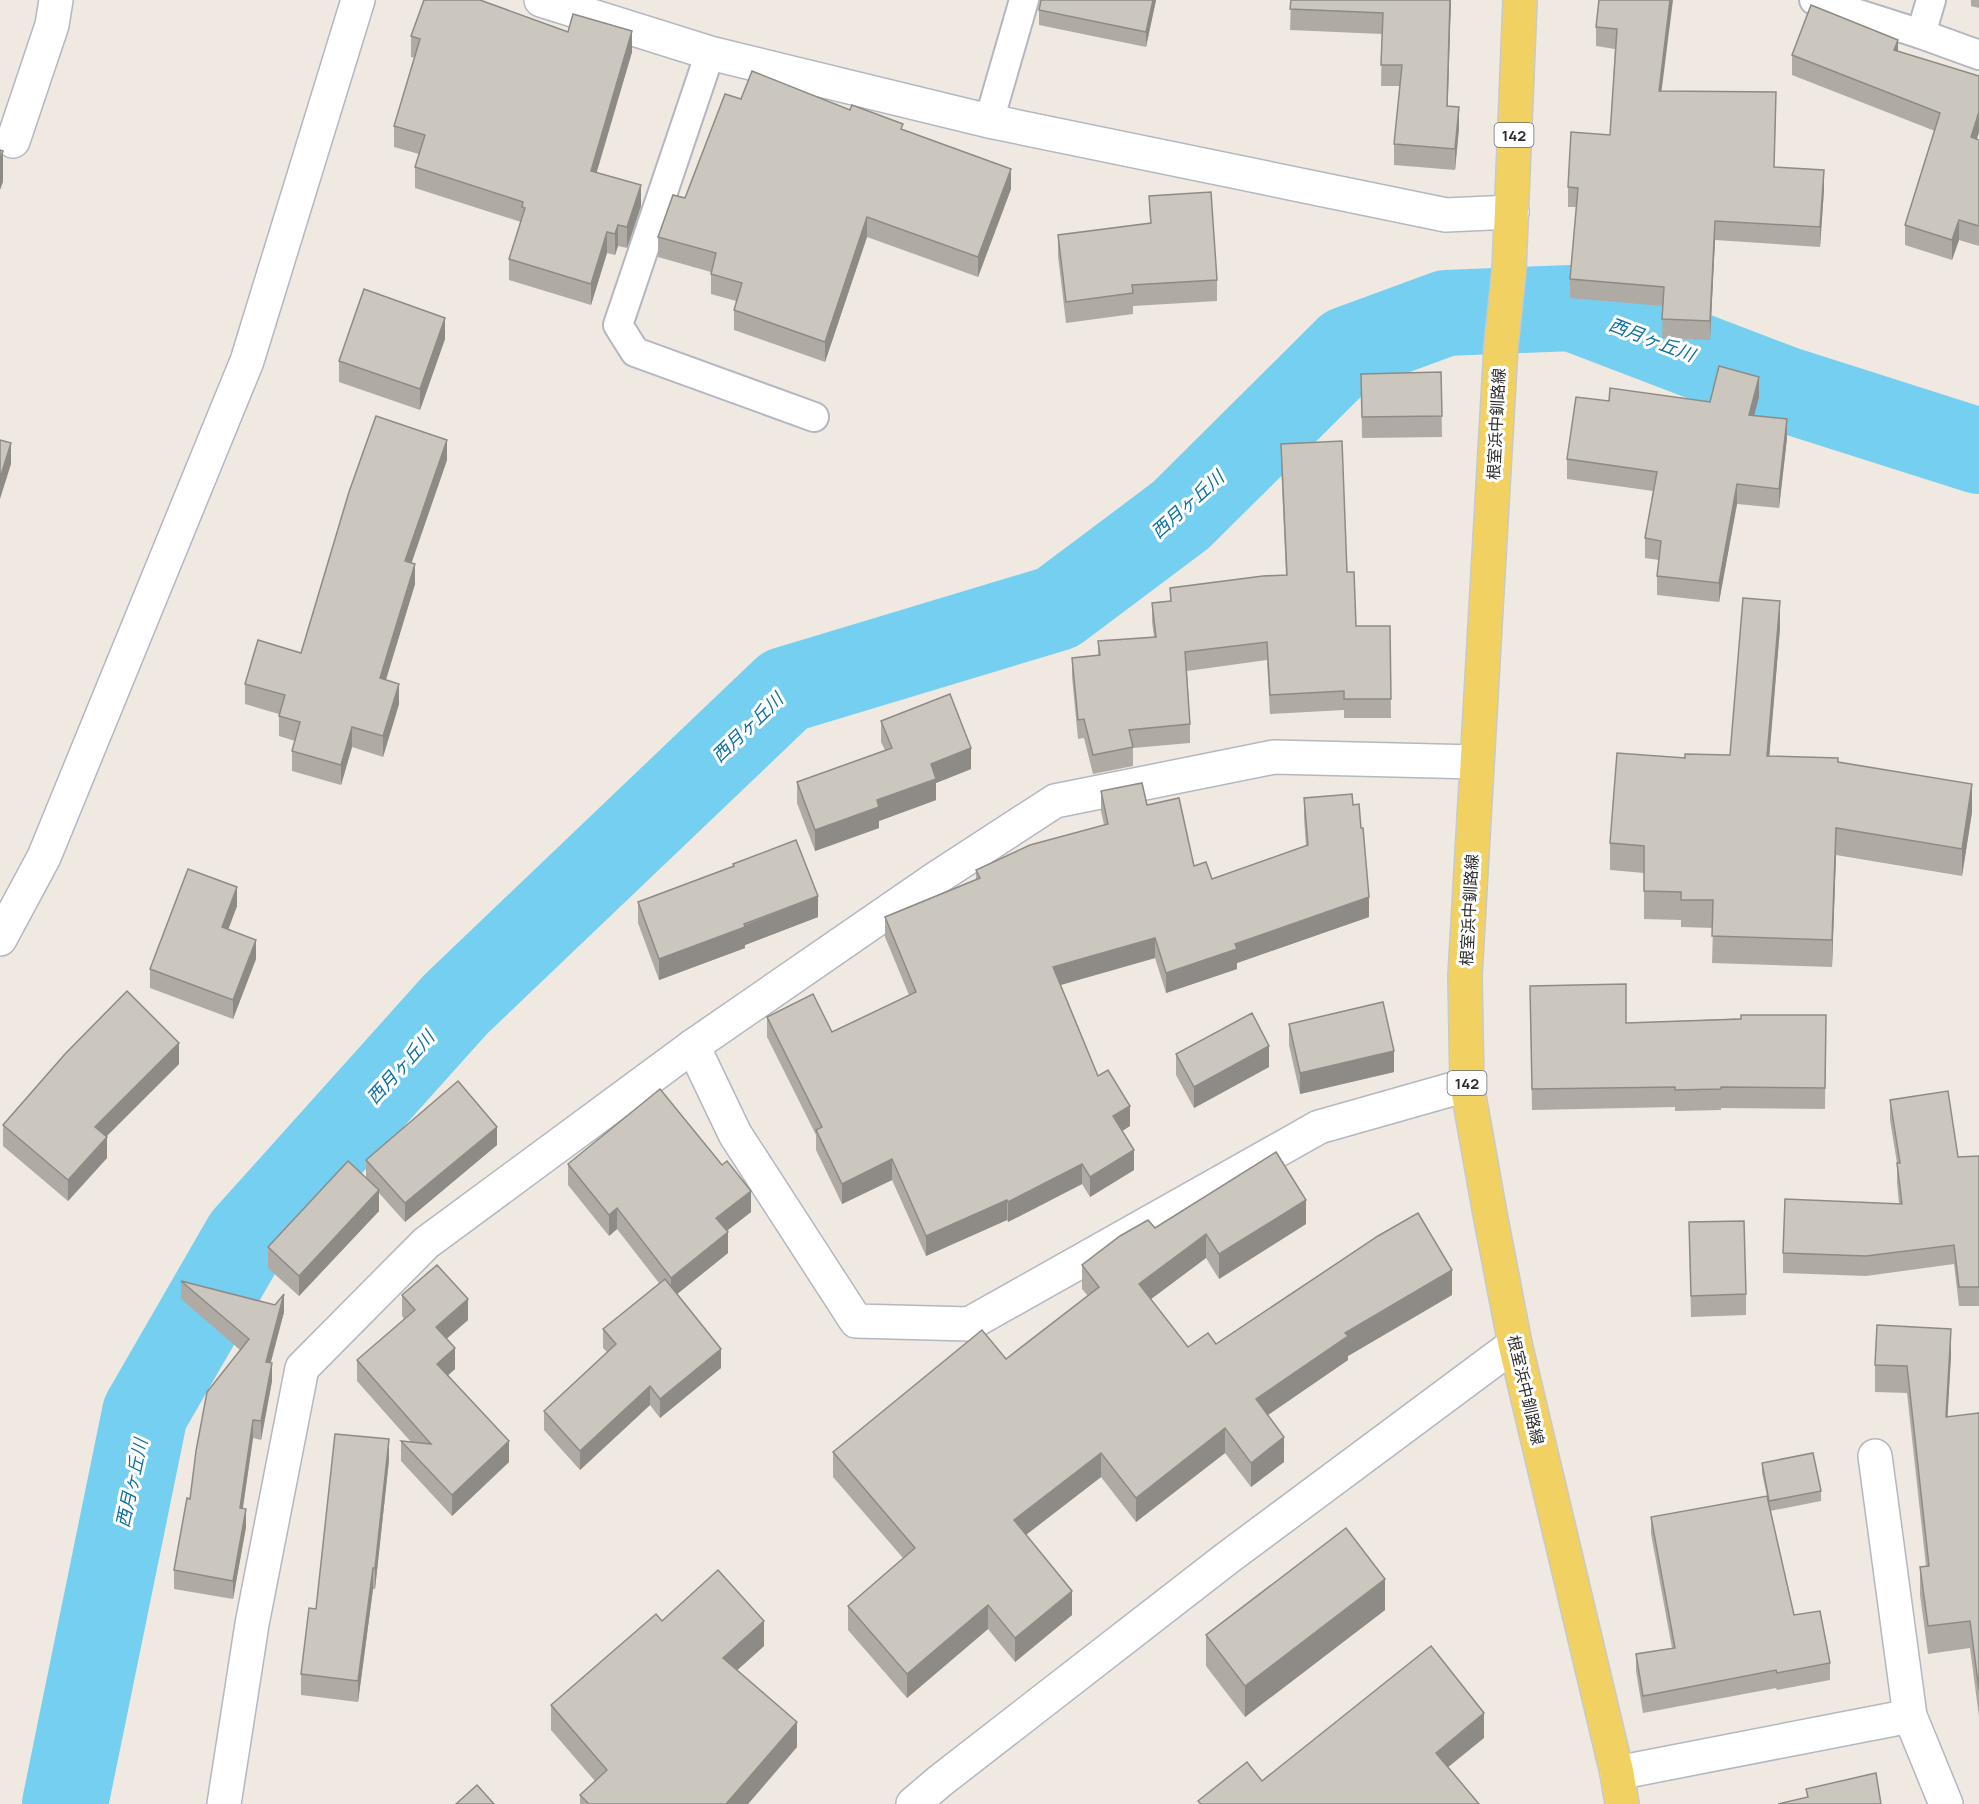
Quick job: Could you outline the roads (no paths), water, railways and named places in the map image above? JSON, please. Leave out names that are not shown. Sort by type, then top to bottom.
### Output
[{"type":"main road","name":"根室浜中釧路線","points":[[1520,0],[1509,271],[1501,346],[1465,976],[1467,1085],[1515,1344],[1617,1773],[1622,1804]]},
{"type":"street","points":[[13,141],[52,25],[56,0]]},
{"type":"street","points":[[0,939],[44,857],[247,361],[358,0]]},
{"type":"street","points":[[541,0],[710,53],[988,121],[1446,215],[1512,212]]},
{"type":"street","points":[[224,1804],[252,1624],[303,1368],[426,1243],[693,1046],[935,879],[1055,801],[1274,758],[1476,762]]},
{"type":"street","points":[[693,1046],[735,1134],[856,1321],[969,1324],[1319,1127],[1467,1085]]},
{"type":"street","points":[[913,1804],[1226,1559],[1515,1344]]},
{"type":"street","points":[[1875,1456],[1910,1716],[1946,1804]]},
{"type":"street","points":[[1617,1773],[1910,1716]]},
{"type":"lane","points":[[988,121],[1024,0]]},
{"type":"lane","points":[[1814,0],[1979,55]]},
{"type":"lane","points":[[1921,34],[1931,0]]},
{"type":"lane","points":[[710,53],[618,325],[635,352],[814,417]]},
{"type":"waterway","name":"西月ヶ丘川","points":[[65,1804],[145,1413],[246,1238],[456,1004],[785,690],[1057,608],[1181,515],[1348,349],[1446,313],[1572,308],[1784,389],[1979,451]]}]
